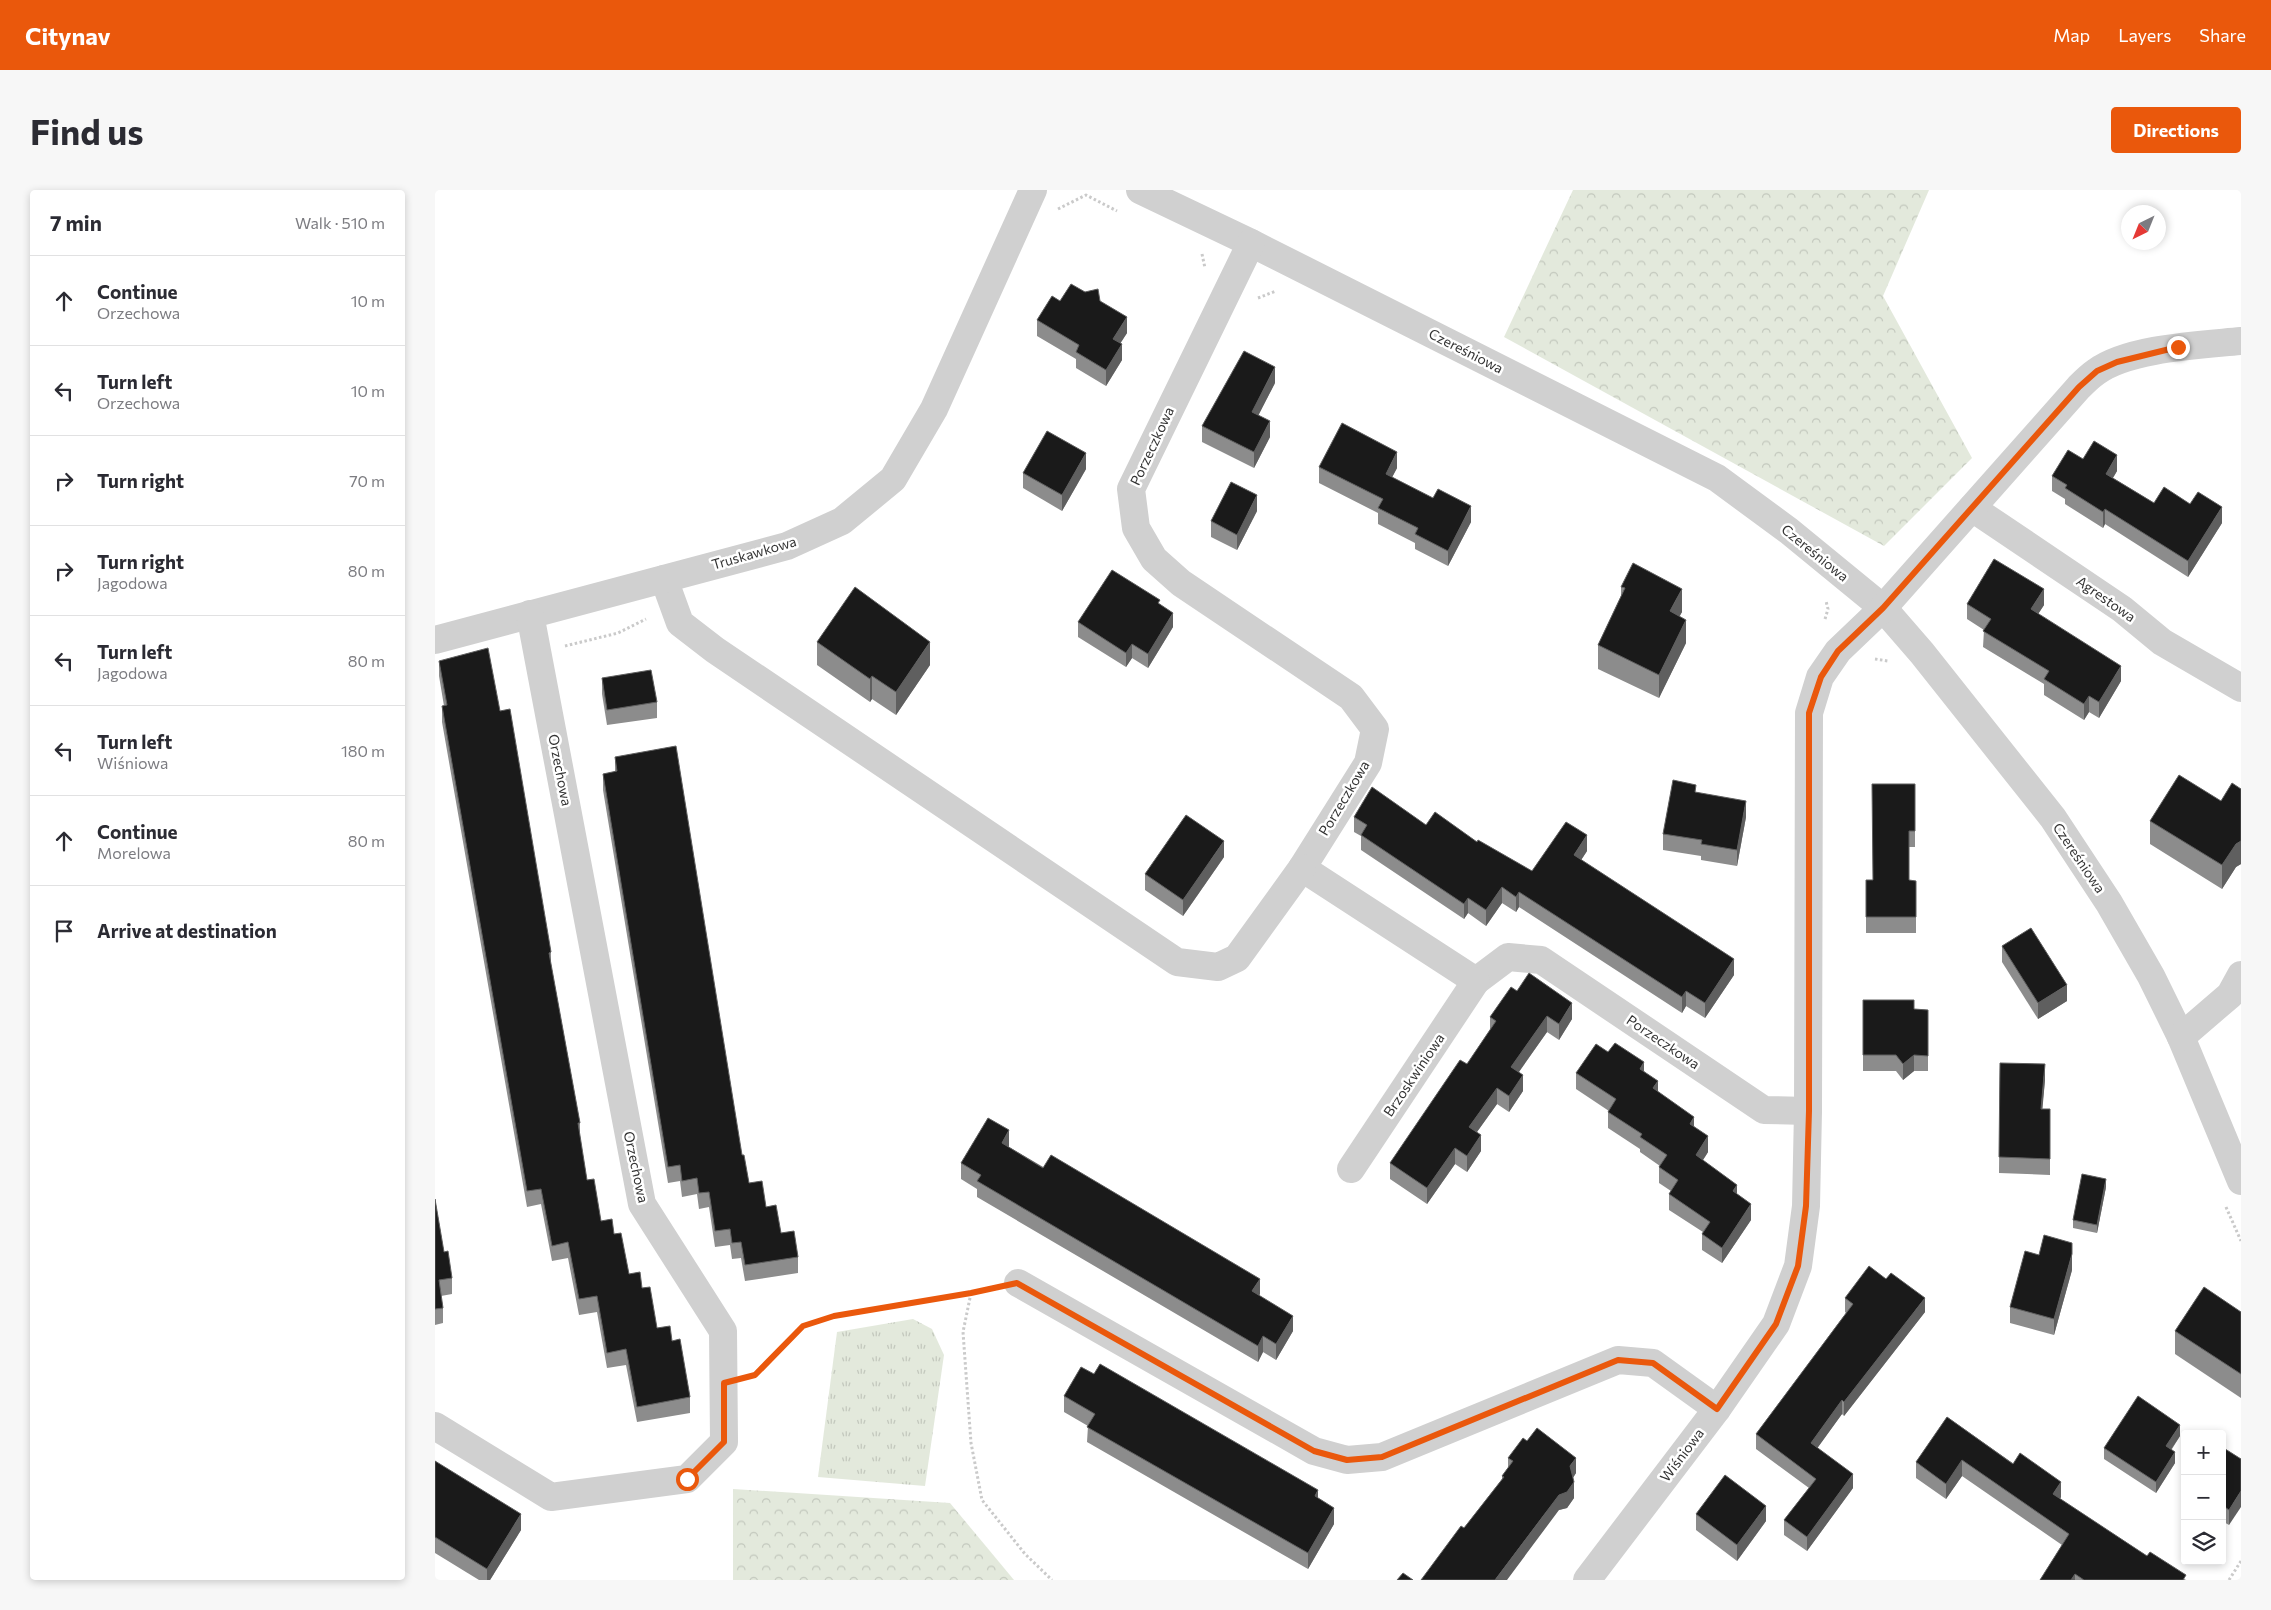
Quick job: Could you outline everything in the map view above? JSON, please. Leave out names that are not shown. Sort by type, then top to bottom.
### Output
[{"type":"street","name":"Truskawkowa","points":[[435,640],[787,546],[842,521],[893,479],[934,409],[1033,190]]},
{"type":"street","name":"Czereśniowa","points":[[1140,190],[1251,243],[1717,478],[1789,531],[1883,608],[1922,653],[2053,818],[2109,903],[2151,976],[2181,1036],[2232,1190]]},
{"type":"street","name":"Porzeczkowa","points":[[664,579],[680,623],[715,650],[1177,962],[1218,967],[1237,958],[1302,868],[1368,763],[1375,729],[1351,697],[1181,583],[1154,559],[1136,528],[1131,488],[1251,243]]},
{"type":"street","name":"Wiśniowa","points":[[1587,1580],[1717,1409],[1776,1324],[1798,1266],[1806,1206],[1809,1111],[1809,713],[1821,677],[1838,651],[1883,608],[2079,387],[2097,371],[2117,362],[2169,349],[2241,341]]},
{"type":"street","name":"Agrestowa","points":[[1972,508],[2122,609],[2163,642],[2241,688]]},
{"type":"street","name":"Orzechowa","points":[[435,1426],[551,1497],[687,1479],[724,1442],[723,1331],[642,1204],[530,614]]},
{"type":"street","points":[[1302,868],[1476,981]]},
{"type":"street","name":"Porzeczkowa","points":[[1476,981],[1508,957],[1541,960],[1764,1110],[1809,1111]]},
{"type":"street","points":[[2181,1036],[2230,995],[2241,976]]},
{"type":"street","name":"Brzoskwiniowa","points":[[1351,1169],[1476,981]]},
{"type":"street","points":[[1017,1283],[1314,1451],[1347,1460],[1382,1457],[1618,1360],[1653,1363],[1717,1409]]},
{"type":"path","points":[[1057,210],[1086,195],[1121,212]]},
{"type":"path","points":[[1201,251],[1210,288],[1245,304],[1278,290]]},
{"type":"path","points":[[1825,600],[1829,608],[1820,635],[1857,666],[1875,659],[1893,661]]},
{"type":"path","points":[[538,652],[618,633],[673,606]]},
{"type":"path","points":[[2232,1190],[2241,1241]]},
{"type":"path","points":[[724,1383],[755,1375],[803,1326],[834,1316],[971,1293],[1017,1283]]},
{"type":"path","points":[[971,1293],[963,1332],[971,1443],[982,1500],[1025,1554],[1052,1580]]},
{"type":"path","points":[[2229,1580],[2241,1561]]},
{"type":"green space","points":[[1573,190],[1929,190],[1883,296],[1972,458],[1884,546],[1504,337]]},
{"type":"green space","points":[[913,1319],[932,1329],[944,1355],[925,1486],[818,1477],[837,1332]]},
{"type":"green space","points":[[733,1489],[950,1503],[1014,1580],[733,1580]]},
{"type":"building","points":[[1071,284],[1085,292],[1098,289],[1100,301],[1127,317],[1113,339],[1122,344],[1106,370],[1076,352],[1079,345],[1037,320],[1052,296],[1060,301]]},
{"type":"building","points":[[1244,351],[1275,367],[1252,412],[1270,421],[1254,452],[1202,426]]},
{"type":"building","points":[[1342,423],[1397,452],[1386,474],[1433,498],[1438,489],[1471,506],[1448,551],[1415,534],[1418,528],[1378,508],[1383,499],[1319,467]]},
{"type":"building","points":[[1047,431],[1086,453],[1062,495],[1023,473]]},
{"type":"building","points":[[2094,441],[2117,455],[2106,474],[2154,503],[2164,487],[2190,504],[2198,492],[2222,507],[2188,561],[2105,509],[2103,512],[2065,488],[2067,485],[2052,476],[2068,450],[2083,459]]},
{"type":"building","points":[[1231,482],[1257,495],[1237,535],[1211,521]]},
{"type":"building","points":[[1994,559],[2044,589],[2031,609],[2121,666],[2099,702],[2089,696],[2084,704],[2044,679],[2049,671],[1983,631],[1991,619],[1967,604]]},
{"type":"building","points":[[1633,563],[1682,589],[1670,611],[1686,620],[1659,675],[1598,645],[1625,588],[1621,587]]},
{"type":"building","points":[[1112,570],[1160,600],[1158,603],[1173,613],[1148,654],[1132,644],[1126,653],[1078,622]]},
{"type":"building","points":[[855,587],[930,642],[896,692],[872,676],[870,679],[817,642]]},
{"type":"building","points":[[488,648],[500,711],[510,709],[551,952],[549,953],[580,1123],[578,1123],[587,1180],[594,1179],[601,1221],[612,1219],[614,1234],[621,1233],[629,1274],[640,1272],[642,1288],[650,1287],[657,1328],[670,1326],[672,1341],[680,1339],[690,1397],[637,1407],[626,1349],[607,1353],[597,1296],[579,1299],[568,1242],[552,1246],[541,1189],[527,1191],[442,706],[447,705],[439,661]]},
{"type":"building","points":[[651,670],[657,702],[607,710],[602,678]]},
{"type":"building","points":[[676,746],[742,1155],[744,1155],[749,1183],[762,1181],[766,1207],[776,1205],[781,1233],[794,1231],[798,1257],[745,1265],[741,1242],[732,1243],[730,1229],[715,1231],[709,1192],[699,1193],[697,1178],[682,1181],[680,1165],[668,1167],[603,774],[617,771],[615,757]]},
{"type":"building","points":[[2179,775],[2221,801],[2232,783],[2241,789],[2241,841],[2236,844],[2222,865],[2150,821]]},
{"type":"building","points":[[1673,780],[1696,785],[1695,792],[1746,801],[1737,850],[1701,844],[1702,840],[1663,834]]},
{"type":"building","points":[[1872,784],[1915,784],[1915,831],[1909,831],[1909,880],[1916,881],[1916,917],[1866,917],[1866,880],[1873,880]]},
{"type":"building","points":[[1372,787],[1426,825],[1435,812],[1477,842],[1478,840],[1532,871],[1566,822],[1587,835],[1574,855],[1734,959],[1705,1003],[1686,991],[1682,997],[1519,892],[1516,897],[1502,887],[1486,910],[1468,898],[1464,904],[1361,835],[1367,825],[1354,817]]},
{"type":"building","points":[[1186,815],[1224,841],[1183,900],[1145,874]]},
{"type":"building","points":[[2031,928],[2067,985],[2038,1003],[2002,946]]},
{"type":"building","points":[[1529,973],[1572,1003],[1559,1024],[1547,1016],[1511,1067],[1523,1075],[1509,1096],[1497,1088],[1469,1127],[1481,1135],[1467,1156],[1455,1148],[1427,1188],[1390,1163],[1460,1060],[1467,1064],[1496,1021],[1490,1017],[1511,987],[1517,991]]},
{"type":"building","points":[[1863,1000],[1914,1000],[1914,1009],[1928,1010],[1928,1056],[1914,1055],[1903,1064],[1896,1055],[1863,1055]]},
{"type":"building","points":[[1615,1043],[1644,1062],[1640,1069],[1658,1081],[1653,1088],[1694,1117],[1690,1124],[1708,1136],[1696,1155],[1737,1185],[1733,1191],[1751,1204],[1722,1248],[1702,1234],[1710,1222],[1669,1194],[1678,1180],[1659,1167],[1667,1155],[1640,1137],[1642,1134],[1608,1112],[1616,1099],[1576,1073],[1596,1044],[1608,1052]]},
{"type":"building","points":[[2000,1063],[2045,1064],[2041,1109],[2050,1109],[2050,1159],[1999,1157]]},
{"type":"building","points":[[988,1118],[1009,1130],[1002,1143],[1043,1168],[1051,1155],[1260,1279],[1252,1291],[1293,1316],[1276,1344],[1263,1336],[1258,1346],[977,1181],[981,1175],[961,1163]]},
{"type":"building","points":[[2082,1174],[2106,1179],[2097,1225],[2073,1220]]},
{"type":"building","points":[[435,1199],[444,1252],[448,1251],[452,1278],[439,1280],[443,1308],[435,1309]]},
{"type":"building","points":[[2044,1235],[2072,1243],[2072,1254],[2054,1319],[2010,1307],[2025,1251],[2039,1255]]},
{"type":"building","points":[[1869,1266],[1886,1279],[1891,1273],[1925,1298],[1844,1402],[1842,1400],[1811,1443],[1853,1474],[1807,1537],[1784,1520],[1816,1479],[1756,1434],[1853,1304],[1845,1298]]},
{"type":"building","points":[[2204,1287],[2241,1312],[2241,1374],[2175,1331]]},
{"type":"building","points":[[1100,1364],[1318,1490],[1315,1496],[1334,1508],[1308,1553],[1087,1427],[1095,1414],[1064,1396],[1081,1367],[1094,1374]]},
{"type":"building","points":[[2138,1396],[2180,1425],[2166,1446],[2175,1452],[2156,1482],[2104,1448]]},
{"type":"building","points":[[1947,1417],[2013,1464],[2020,1453],[2061,1482],[2053,1494],[2147,1556],[2150,1552],[2186,1575],[2183,1580],[2084,1580],[2075,1574],[2071,1580],[2040,1580],[2069,1534],[1962,1460],[1946,1484],[1916,1462]]},
{"type":"building","points":[[1537,1428],[1576,1458],[1570,1466],[1574,1482],[1567,1492],[1559,1495],[1495,1580],[1421,1580],[1461,1526],[1464,1528],[1504,1477],[1502,1476],[1513,1461],[1508,1458],[1523,1438],[1527,1441]]},
{"type":"building","points":[[2226,1450],[2241,1459],[2241,1491],[2229,1510],[2226,1508]]},
{"type":"building","points":[[435,1461],[521,1514],[487,1569],[435,1537]]},
{"type":"building","points":[[1725,1475],[1766,1506],[1737,1545],[1696,1514]]},
{"type":"building","points":[[1403,1573],[1413,1580],[1397,1580]]},
{"type":"route","points":[[687,1479],[724,1442],[724,1383],[755,1375],[803,1326],[834,1316],[971,1293],[1017,1283],[1314,1451],[1347,1460],[1382,1457],[1618,1360],[1653,1363],[1717,1409],[1776,1324],[1798,1266],[1806,1206],[1809,1111],[1809,713],[1821,677],[1838,651],[1883,608],[2079,387],[2097,371],[2117,362],[2178,347]]}]
